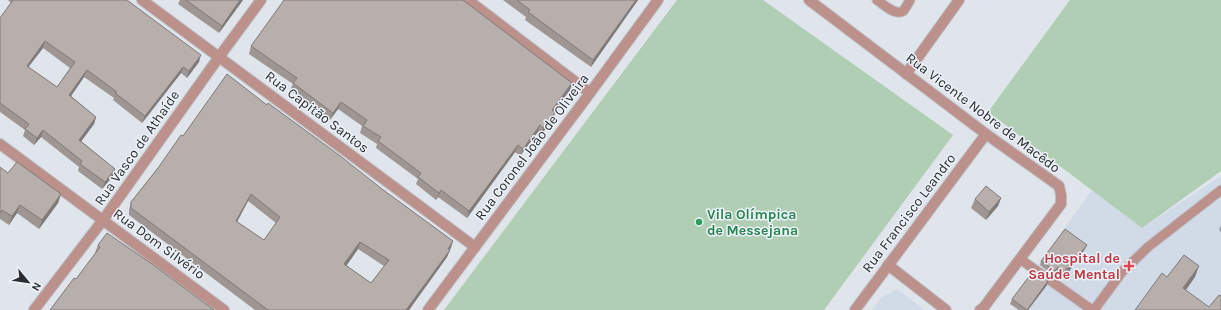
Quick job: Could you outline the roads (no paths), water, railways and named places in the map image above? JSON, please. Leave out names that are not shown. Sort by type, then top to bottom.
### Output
[{"type":"street","name":"Rua Capitão Santos","points":[[142,0],[475,247]]},
{"type":"street","name":"Rua Vasco de Athaíde","points":[[34,310],[103,220],[261,0]]},
{"type":"street","points":[[468,0],[590,93]]},
{"type":"street","name":"Rua Coronel João de Oliveira","points":[[428,310],[658,0]]},
{"type":"street","name":"Rua Vicente Nobre de Macêdo","points":[[809,0],[986,134],[1059,186],[1061,204],[984,307],[980,310]]},
{"type":"street","points":[[906,74],[959,0]]},
{"type":"street","name":"Rua Francisco Leandro","points":[[855,310],[986,134]]},
{"type":"street","name":"Rua Dom Silvério","points":[[0,144],[224,310]]},
{"type":"street","points":[[888,265],[946,310]]},
{"type":"lane","points":[[877,0],[892,11],[898,12],[903,10],[910,0]]},
{"type":"lane","points":[[1020,259],[1093,310],[1122,272],[1148,247],[1221,190]]},
{"type":"place","name":"Vila Olímpica de Messejana","points":[[699,222]]},
{"type":"place","name":"Hospital de Saúde Mental","points":[[1129,266]]}]
